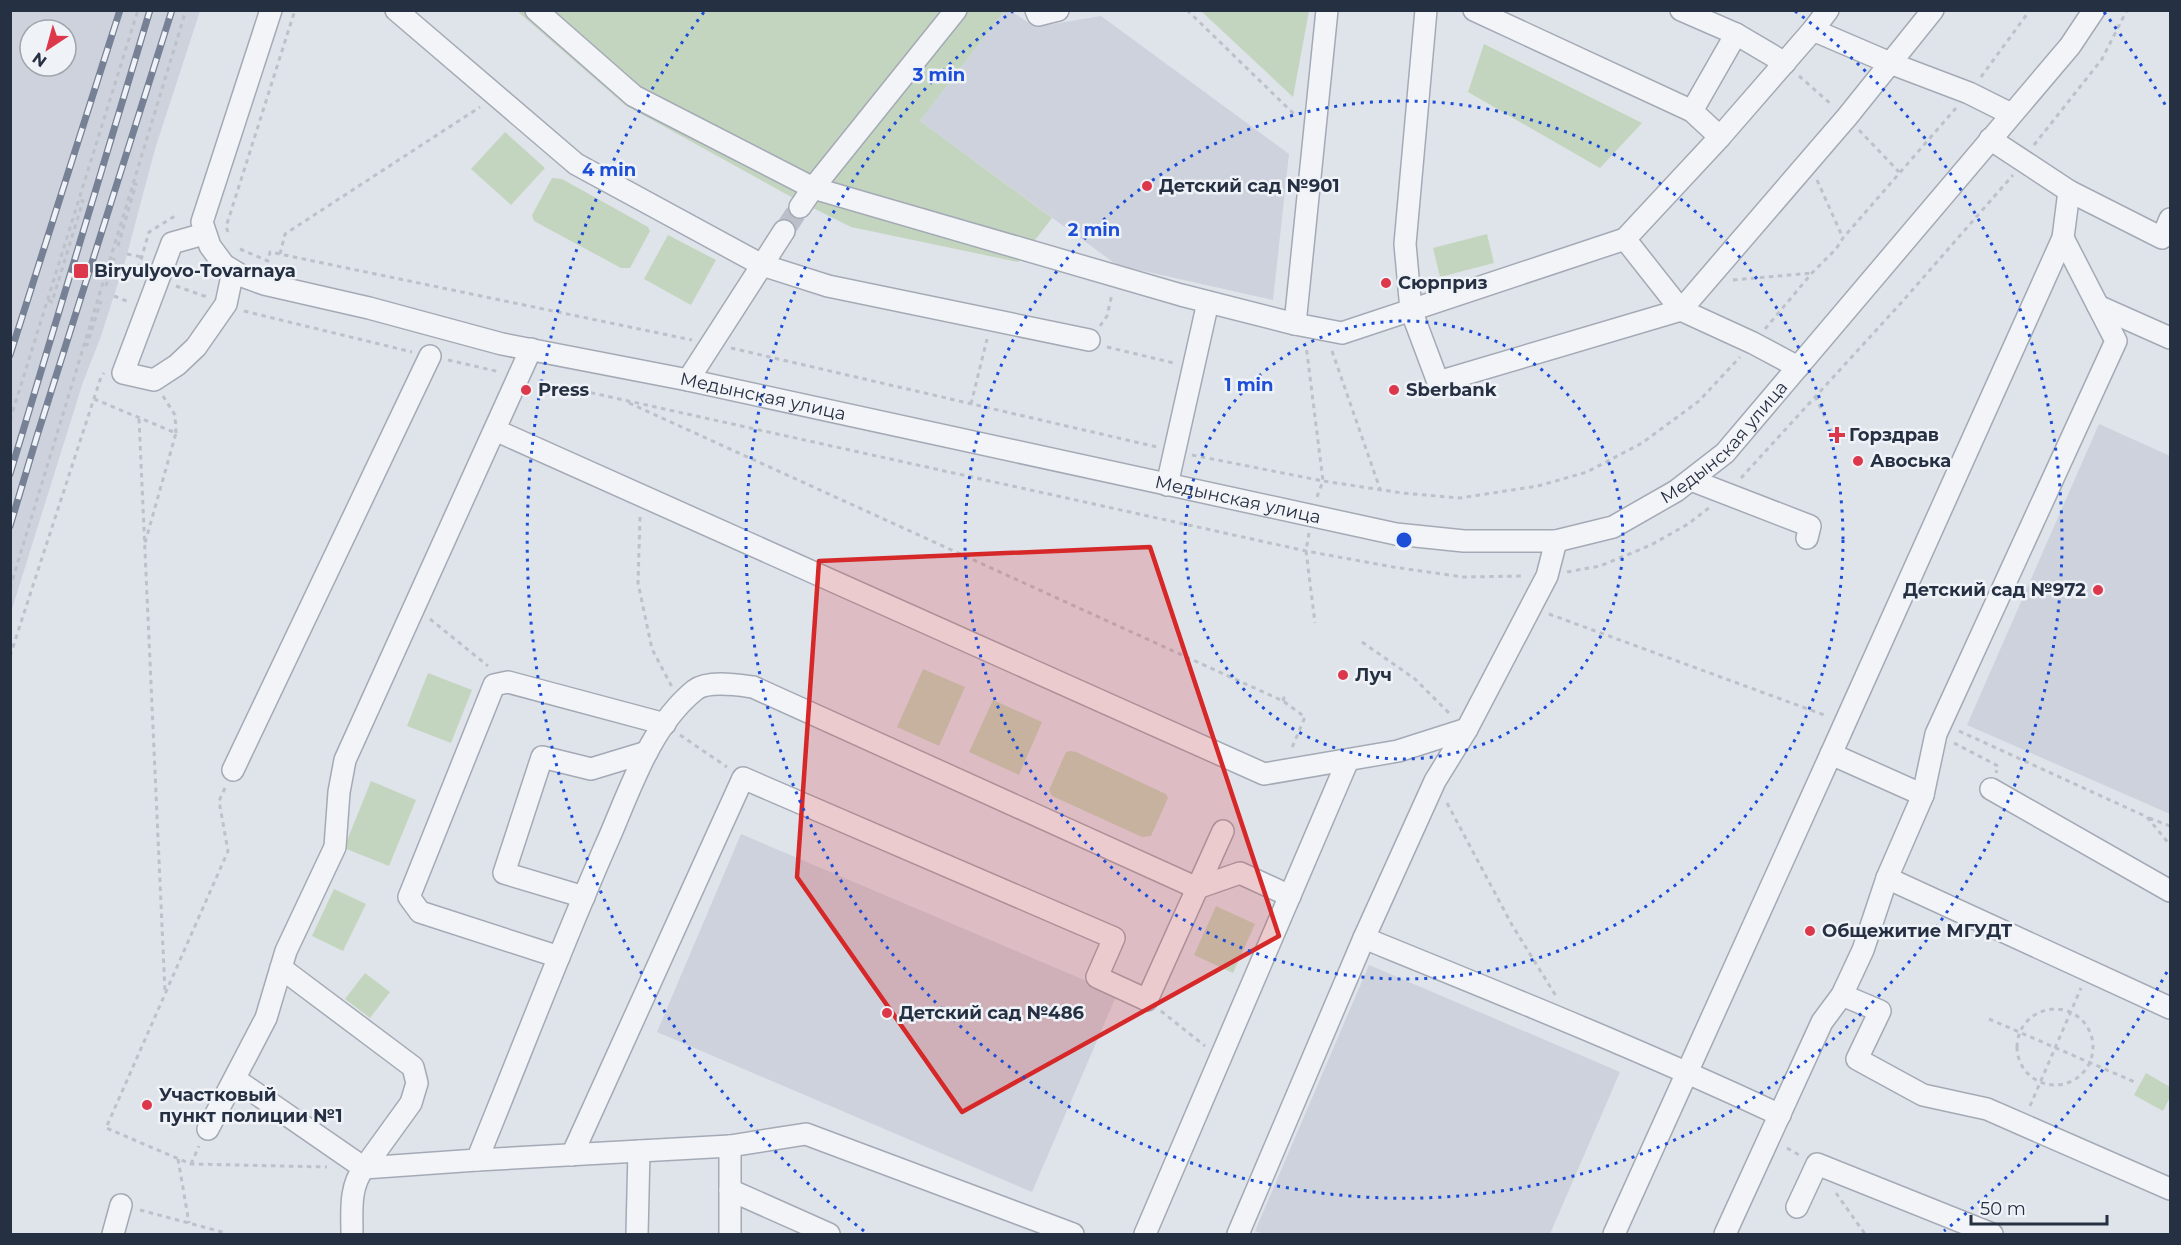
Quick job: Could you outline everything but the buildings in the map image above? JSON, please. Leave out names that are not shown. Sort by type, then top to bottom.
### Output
[{"type":"street","points":[[233,271],[226,304],[196,347],[177,366],[154,380],[123,373],[172,243],[203,228],[271,10]]},
{"type":"street","points":[[396,10],[576,164],[762,265],[828,286],[1089,340]]},
{"type":"street","points":[[536,10],[634,96],[813,188],[1208,302],[1299,325],[1342,333],[1625,239],[1720,137],[1828,10]]},
{"type":"street","points":[[800,207],[956,10]]},
{"type":"street","points":[[1036,10],[1038,15],[1058,10]]},
{"type":"street","points":[[1299,325],[1314,134],[1327,10]]},
{"type":"street","points":[[1426,10],[1405,244],[1411,310],[1438,382],[1681,310],[1846,117],[1933,10]]},
{"type":"street","points":[[1474,10],[1692,111],[1720,137]]},
{"type":"street","points":[[1681,10],[1736,34],[1785,63]]},
{"type":"street","name":"Медынская улица","points":[[203,228],[210,246],[224,265],[242,276],[264,284],[369,308],[502,344],[688,380],[1396,534],[1464,541],[1556,541],[1613,527],[1676,490],[1725,453],[2070,46],[2094,10]]},
{"type":"street","points":[[1813,30],[1969,93],[2011,114]]},
{"type":"street","points":[[1692,111],[1736,34]]},
{"type":"street","points":[[1990,139],[2069,191],[2168,233]]},
{"type":"street","points":[[1614,1234],[2063,238],[2069,191]]},
{"type":"street","points":[[688,380],[784,231]]},
{"type":"street","points":[[1725,1234],[1821,1022],[1842,995],[1863,950],[1887,878],[1923,795],[1939,728],[2116,341],[2063,238]]},
{"type":"street","points":[[1625,239],[1681,310],[1753,343],[1798,367]]},
{"type":"street","points":[[1167,485],[1208,302]]},
{"type":"street","points":[[2098,306],[2170,338]]},
{"type":"street","points":[[208,1129],[266,1018],[286,951],[335,847],[339,792],[345,760],[531,349]]},
{"type":"street","points":[[233,770],[430,356]]},
{"type":"street","points":[[495,430],[1264,774],[1398,751],[1467,729]]},
{"type":"street","points":[[1691,480],[1810,526],[1807,538]]},
{"type":"street","points":[[1238,1234],[1364,938],[1435,781],[1467,729],[1547,576],[1556,541]]},
{"type":"street","points":[[559,957],[420,912],[409,897],[494,685],[508,682],[665,724]]},
{"type":"street","points":[[477,1160],[559,957],[647,752],[665,724],[697,688],[723,684],[753,687],[1197,888],[1240,873],[1290,896]]},
{"type":"street","points":[[584,897],[504,873],[542,757],[591,769],[647,752]]},
{"type":"street","points":[[1831,754],[1923,795]]},
{"type":"street","points":[[1145,1234],[1348,759]]},
{"type":"street","points":[[572,1155],[743,778],[1114,938],[1097,977],[1148,1000],[1223,831]]},
{"type":"street","points":[[1991,789],[2170,891]]},
{"type":"street","points":[[1887,878],[2170,1008]]},
{"type":"street","points":[[1364,938],[1688,1072],[1780,1115]]},
{"type":"street","points":[[281,968],[413,1067],[417,1083],[411,1103],[358,1176],[353,1191],[352,1234]]},
{"type":"street","points":[[1842,995],[1880,1011],[1857,1059],[1923,1095],[1987,1109],[2170,1189]]},
{"type":"street","points":[[235,1079],[364,1168],[730,1146],[806,1134],[1073,1234]]},
{"type":"street","points":[[729,1234],[730,1146]]},
{"type":"street","points":[[637,1234],[639,1151]]},
{"type":"street","points":[[1797,1207],[1817,1164],[1992,1234]]},
{"type":"street","points":[[730,1190],[829,1234]]},
{"type":"street","points":[[113,1234],[121,1205]]},
{"type":"path","points":[[10,420],[138,10]]},
{"type":"path","points":[[10,588],[186,10]]},
{"type":"path","points":[[230,238],[226,227],[295,10]]},
{"type":"path","points":[[1187,10],[1314,134]]},
{"type":"path","points":[[1901,303],[2004,186],[2102,59],[2127,10]]},
{"type":"path","points":[[280,254],[285,234],[496,96]]},
{"type":"path","points":[[1808,160],[1843,238]]},
{"type":"path","points":[[118,246],[136,184],[134,183]]},
{"type":"path","points":[[234,243],[239,249],[268,261],[270,252],[280,254],[711,344],[1174,451],[1323,481],[1299,325]]},
{"type":"path","points":[[127,254],[142,257]]},
{"type":"path","points":[[106,286],[114,258]]},
{"type":"path","points":[[1704,282],[1812,273]]},
{"type":"path","points":[[158,279],[254,315],[1306,551],[1463,577],[1547,576]]},
{"type":"path","points":[[1089,340],[1107,316],[1113,286]]},
{"type":"path","points":[[114,296],[129,302],[127,310]]},
{"type":"path","points":[[85,344],[87,345],[101,301]]},
{"type":"path","points":[[1324,329],[1380,489]]},
{"type":"path","points":[[970,404],[989,332]]},
{"type":"path","points":[[1113,349],[1193,367]]},
{"type":"path","points":[[10,656],[101,376],[110,368]]},
{"type":"path","points":[[144,548],[176,433],[175,415],[154,380]]},
{"type":"path","points":[[1815,396],[1832,432]]},
{"type":"path","points":[[94,399],[176,433]]},
{"type":"path","points":[[622,399],[1283,701],[1305,717],[1282,771]]},
{"type":"path","points":[[139,419],[165,993]]},
{"type":"path","points":[[641,496],[638,583],[652,649],[681,705]]},
{"type":"path","points":[[1306,551],[1315,623]]},
{"type":"path","points":[[1530,608],[1845,723]]},
{"type":"path","points":[[424,614],[508,682]]},
{"type":"path","points":[[1362,642],[1415,680],[1467,729]]},
{"type":"path","points":[[1283,701],[1285,694]]},
{"type":"path","points":[[665,724],[743,778]]},
{"type":"path","points":[[1939,728],[1998,766],[1991,789]]},
{"type":"path","points":[[1939,728],[2170,826]]},
{"type":"path","points":[[233,770],[219,801],[228,851],[106,1128],[191,1164],[330,1167]]},
{"type":"path","points":[[1435,781],[1512,925],[1572,1023]]},
{"type":"path","points":[[2148,817],[2170,845]]},
{"type":"path","points":[[2022,1124],[2088,970]]},
{"type":"path","points":[[1148,1000],[1221,1058]]},
{"type":"path","points":[[2056,1008],[2071,1011],[2083,1020],[2091,1033],[2094,1048],[2091,1063],[2082,1075],[2069,1083],[2054,1086],[2040,1083],[2028,1074],[2019,1062],[2016,1047],[2020,1032],[2028,1020],[2041,1011],[2056,1008]]},
{"type":"path","points":[[1989,1019],[2136,1083]]},
{"type":"path","points":[[1769,1139],[1817,1164]]},
{"type":"path","points":[[178,1158],[189,1223]]},
{"type":"path","points":[[1835,1190],[1865,1234]]},
{"type":"path","points":[[121,1205],[226,1234]]},
{"type":"highlighted area","points":[[1150,547],[1279,936],[962,1112],[797,877],[819,561]]},
{"type":"shaded area","points":[[11,10],[200,11],[155,149],[126,258],[101,336],[83,382],[11,612]]},
{"type":"shaded area","name":"Детский сад №901","points":[[1004,11],[1011,11],[1035,27],[1101,16],[1289,154],[1273,300],[1117,265],[920,121]]},
{"type":"shaded area","name":"Детский сад №972","points":[[2099,424],[2170,456],[2170,814],[1967,725]]},
{"type":"shaded area","name":"Детский сад №486","points":[[741,834],[1117,994],[1032,1192],[657,1032]]},
{"type":"shaded area","points":[[1369,965],[1620,1072],[1550,1234],[1264,1234],[1255,1231]]},
{"type":"green space","points":[[517,11],[1004,11],[920,121],[1052,218],[1018,262],[851,227],[797,200],[625,105]]},
{"type":"green space","points":[[1201,11],[1309,11],[1293,97]]},
{"type":"green space","points":[[1484,44],[1642,123],[1600,168],[1468,92]]},
{"type":"green space","points":[[505,132],[545,168],[511,205],[471,169]]},
{"type":"green space","points":[[552,178],[562,179],[648,227],[650,231],[630,268],[621,268],[534,221],[532,215]]},
{"type":"green space","points":[[1487,234],[1494,263],[1440,277],[1433,248]]},
{"type":"green space","points":[[668,235],[716,260],[691,305],[644,279]]},
{"type":"green space","points":[[923,669],[965,687],[939,746],[897,727]]},
{"type":"green space","points":[[428,673],[472,690],[451,743],[407,726]]},
{"type":"green space","points":[[993,700],[1042,722],[1019,775],[969,752]]},
{"type":"green space","points":[[1070,751],[1166,794],[1168,798],[1151,836],[1142,837],[1052,796],[1049,790],[1066,752]]},
{"type":"green space","points":[[371,781],[416,800],[389,866],[344,848]]},
{"type":"green space","points":[[334,889],[366,904],[343,951],[312,936]]},
{"type":"green space","points":[[1216,906],[1255,924],[1233,973],[1194,955]]},
{"type":"green space","points":[[365,973],[390,992],[370,1018],[345,999]]},
{"type":"green space","points":[[2146,1073],[2170,1087],[2170,1097],[2163,1111],[2134,1095]]},
{"type":"tunnel","points":[[784,231],[800,207]]},
{"type":"railway","points":[[10,355],[120,10]]},
{"type":"railway","points":[[10,474],[150,10]]},
{"type":"railway","points":[[10,526],[172,10]]},
{"type":"place","name":"Детский сад №901","points":[[1147,186]]},
{"type":"place","name":"Biryulyovo-Tovarnaya","points":[[81,271]]},
{"type":"place","name":"Сюрприз","points":[[1386,283]]},
{"type":"place","name":"Press","points":[[526,390]]},
{"type":"place","name":"Sberbank","points":[[1394,390]]},
{"type":"place","name":"Горздрав","points":[[1837,435]]},
{"type":"place","name":"Авоська","points":[[1858,461]]},
{"type":"place","name":"Детский сад №972","points":[[2098,590]]},
{"type":"place","name":"Луч","points":[[1343,675]]},
{"type":"place","name":"Общежитие МГУДТ","points":[[1810,931]]},
{"type":"place","name":"Детский сад №486","points":[[887,1013]]},
{"type":"place","name":"Участковый пункт полиции №1","points":[[147,1105]]}]
